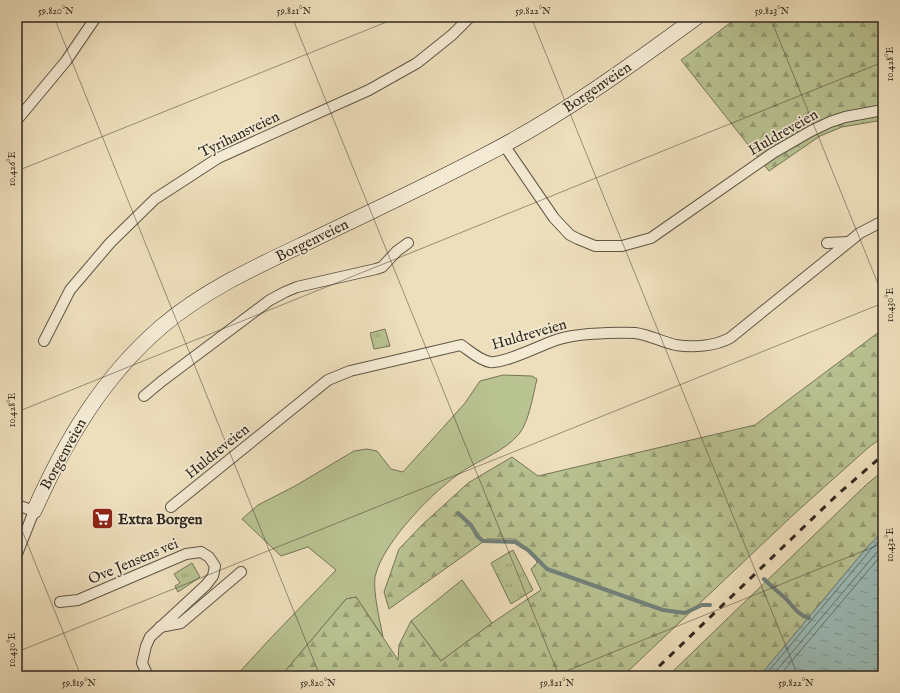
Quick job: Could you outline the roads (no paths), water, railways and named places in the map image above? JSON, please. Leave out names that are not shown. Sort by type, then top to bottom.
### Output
[{"type":"street","points":[[17,120],[66,61],[96,17]]},
{"type":"street","name":"Tyrihansveien","points":[[44,340],[70,290],[110,243],[155,199],[218,158],[369,90],[410,67],[452,35],[470,17]]},
{"type":"street","name":"Borgenveien","points":[[17,554],[51,472],[64,448],[100,391],[122,365],[162,326],[215,289],[280,255],[504,145],[550,118],[615,76],[697,17]]},
{"type":"street","name":"Huldreveien","points":[[504,145],[554,218],[570,235],[578,240],[595,246],[622,246],[651,238],[774,153],[811,131],[845,117],[883,110]]},
{"type":"street","name":"Huldreveien","points":[[171,507],[328,380],[350,371],[461,345],[479,358],[491,362],[520,354],[557,340],[590,334],[635,334],[651,336],[676,345],[695,346],[722,342],[730,338],[848,242],[860,233],[883,221]]},
{"type":"street","points":[[827,243],[848,242]]},
{"type":"street","points":[[144,396],[270,300],[285,292],[304,285],[382,267],[397,251],[408,243]]},
{"type":"street","points":[[17,505],[34,511]]},
{"type":"street","name":"Ove Jensens vei","points":[[60,602],[78,600],[186,554],[201,552],[209,557],[215,566],[213,576],[206,585],[150,637],[142,663],[148,676]]},
{"type":"street","points":[[160,627],[181,623],[241,572]]},
{"type":"water","points":[[883,532],[883,676],[762,676],[763,672],[869,545]]},
{"type":"waterway","points":[[458,513],[471,525],[478,537],[483,541],[515,542],[528,550],[547,569],[663,610],[685,613],[702,605],[710,605]]},
{"type":"waterway","points":[[764,579],[798,612],[809,618]]},
{"type":"railway","points":[[649,676],[837,495],[883,455]]},
{"type":"place","name":"Extra Borgen","points":[[103,519]]}]
